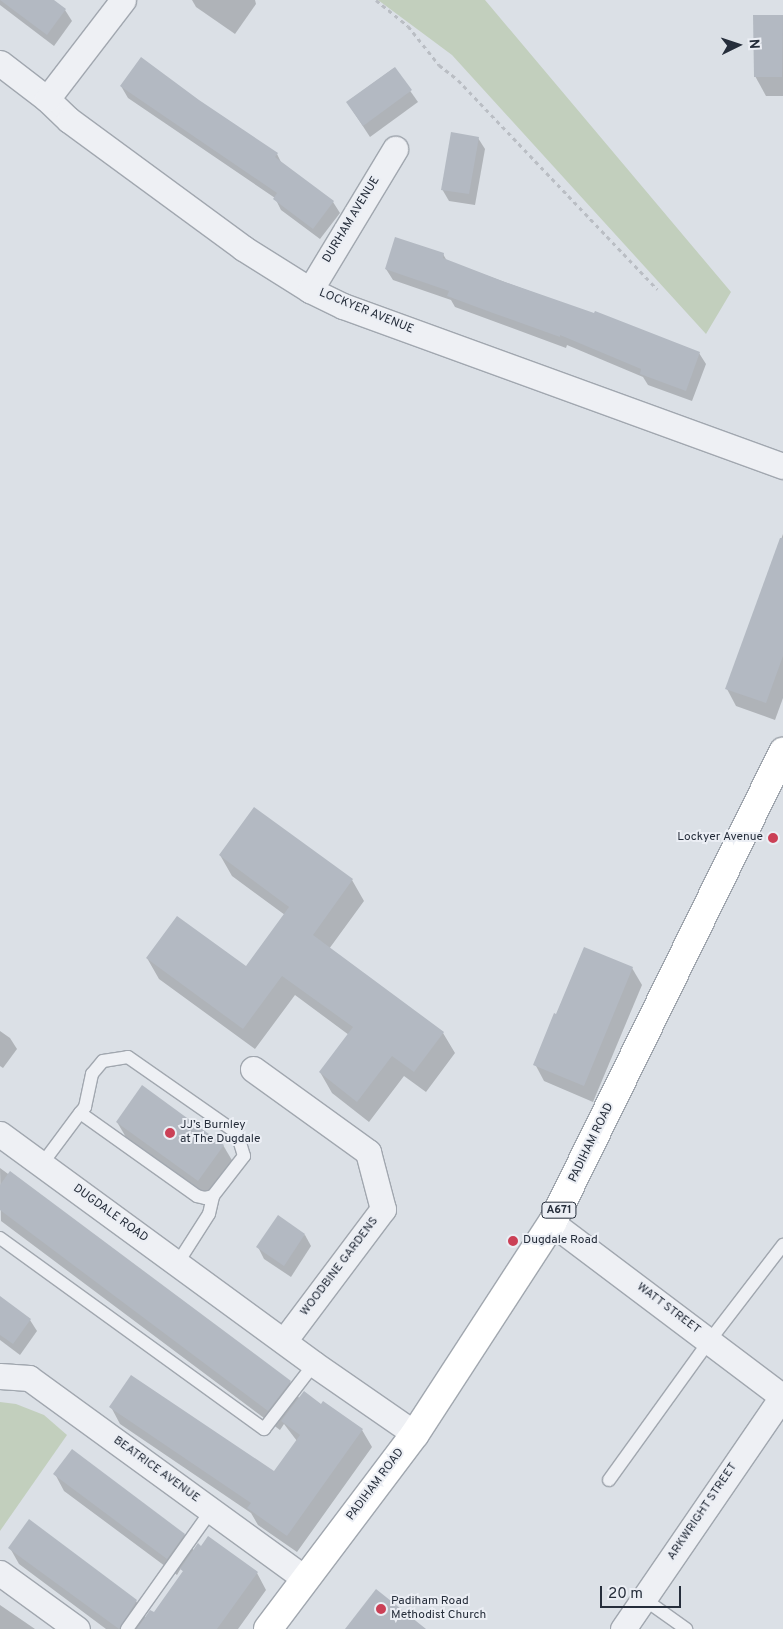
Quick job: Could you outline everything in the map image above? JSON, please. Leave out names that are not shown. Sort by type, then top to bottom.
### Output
[{"type":"main road","name":"PADIHAM ROAD","points":[[268,1629],[415,1434],[552,1223],[783,752]]},
{"type":"street","points":[[47,99],[123,0]]},
{"type":"street","name":"LOCKYER AVENUE","points":[[0,64],[47,99],[69,120],[243,248],[310,290],[352,309],[783,466]]},
{"type":"street","name":"DURHAM AVENUE","points":[[310,290],[395,149]]},
{"type":"street","name":"WOODBINE GARDENS","points":[[253,1069],[368,1152],[383,1209],[284,1341]]},
{"type":"street","name":"DUGDALE ROAD","points":[[0,1134],[314,1364],[415,1434]]},
{"type":"street","name":"WATT STREET","points":[[552,1223],[783,1396]]},
{"type":"street","name":"BEATRICE AVENUE","points":[[0,1376],[29,1378],[306,1579]]},
{"type":"street","name":"ARKWRIGHT STREET","points":[[623,1629],[783,1396]]},
{"type":"street","points":[[0,1573],[77,1629]]},
{"type":"lane","points":[[42,1164],[84,1107],[92,1074],[103,1061],[128,1057],[237,1133],[244,1156],[213,1196],[209,1214],[177,1264]]},
{"type":"lane","points":[[80,1113],[196,1196],[213,1196]]},
{"type":"lane","points":[[0,1238],[264,1429],[314,1364]]},
{"type":"lane","points":[[609,1480],[710,1340],[783,1245]]},
{"type":"lane","points":[[127,1629],[211,1511]]},
{"type":"lane","points":[[644,1599],[686,1629]]},
{"type":"path","points":[[376,0],[408,26],[439,65],[458,80],[657,290]]},
{"type":"green space","points":[[378,0],[485,0],[731,292],[706,334],[452,55]]},
{"type":"green space","points":[[0,1402],[16,1404],[44,1415],[67,1435],[0,1531]]},
{"type":"building","points":[[0,0],[54,0],[66,9],[47,35]]},
{"type":"building","points":[[753,15],[783,15],[782,77],[754,77]]},
{"type":"building","points":[[141,57],[199,100],[278,153],[275,157],[334,201],[313,229],[273,199],[277,193],[120,86]]},
{"type":"building","points":[[395,67],[412,90],[363,126],[346,102]]},
{"type":"building","points":[[451,132],[479,137],[469,194],[441,190]]},
{"type":"building","points":[[395,237],[444,253],[443,258],[505,282],[594,313],[595,311],[700,352],[686,391],[640,374],[641,369],[560,335],[560,337],[447,296],[449,291],[385,269]]},
{"type":"building","points":[[780,538],[783,538],[783,656],[766,703],[725,689]]},
{"type":"building","points":[[254,807],[353,879],[313,935],[444,1032],[414,1072],[392,1056],[357,1102],[319,1072],[353,1027],[282,976],[243,1029],[146,958],[177,916],[246,966],[289,907],[219,855]]},
{"type":"building","points":[[584,947],[633,967],[584,1086],[533,1065]]},
{"type":"building","name":"JJ’s Burnley at The Dugdale","points":[[142,1085],[224,1145],[198,1181],[116,1122]]},
{"type":"building","points":[[10,1171],[291,1381],[268,1411],[0,1210],[0,1185]]},
{"type":"building","points":[[278,1215],[305,1234],[284,1266],[256,1247]]},
{"type":"building","points":[[0,1296],[31,1319],[13,1344],[0,1335]]},
{"type":"building","points":[[131,1375],[274,1471],[300,1435],[281,1421],[304,1391],[321,1404],[323,1401],[363,1429],[287,1536],[247,1508],[251,1503],[109,1407]]},
{"type":"building","points":[[72,1449],[185,1534],[167,1559],[53,1474]]},
{"type":"building","points":[[29,1519],[137,1600],[119,1629],[8,1548]]},
{"type":"building","points":[[208,1536],[258,1572],[217,1629],[137,1629],[150,1610],[154,1612],[183,1571],[180,1569],[198,1543],[201,1546]]},
{"type":"building","name":"Padiham Road Methodist Church","points":[[376,1589],[426,1629],[345,1629]]},
{"type":"place","name":"Lockyer Avenue","points":[[773,838]]},
{"type":"place","name":"JJ’s Burnley at The Dugdale","points":[[170,1133]]},
{"type":"place","name":"Dugdale Road","points":[[513,1241]]},
{"type":"place","name":"Padiham Road Methodist Church","points":[[381,1609]]}]
